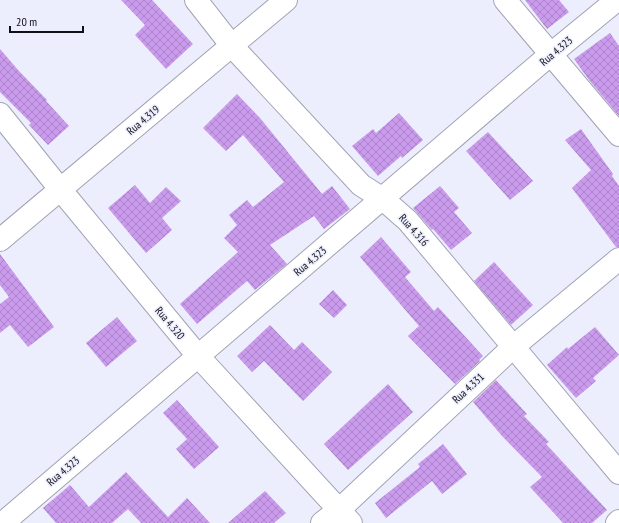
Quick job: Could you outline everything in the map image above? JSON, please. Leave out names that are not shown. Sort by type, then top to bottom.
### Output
[{"type":"street","name":"Rua 4.316","points":[[196,0],[232,46],[361,185],[383,199],[408,221],[619,474]]},
{"type":"street","name":"Rua 4.319","points":[[0,240],[286,0]]},
{"type":"street","points":[[505,0],[619,135]]},
{"type":"street","name":"Rua 4.323","points":[[9,515],[383,199],[551,54],[617,0]]},
{"type":"street","name":"Rua 4.320","points":[[0,114],[198,356],[346,516]]},
{"type":"street","name":"Rua 4.331","points":[[322,523],[346,516],[513,346],[619,259]]},
{"type":"building","points":[[121,0],[152,0],[193,44],[166,69],[135,35],[145,25]]},
{"type":"building","points":[[525,0],[559,0],[569,12],[547,29]]},
{"type":"building","points":[[610,33],[619,46],[619,116],[589,80],[574,59]]},
{"type":"building","points":[[0,49],[69,126],[48,145],[29,125],[31,123],[0,92]]},
{"type":"building","points":[[237,94],[260,118],[322,194],[332,186],[350,209],[324,229],[314,216],[270,245],[287,264],[255,290],[247,281],[197,324],[180,304],[238,252],[224,238],[237,225],[229,215],[247,200],[253,207],[284,182],[243,135],[226,151],[203,128]]},
{"type":"building","points":[[399,113],[423,140],[402,158],[401,156],[378,176],[352,146],[373,129],[376,133]]},
{"type":"building","points":[[581,129],[613,174],[612,176],[619,186],[619,247],[616,247],[572,188],[591,170],[565,140]]},
{"type":"building","points":[[488,132],[533,181],[510,200],[466,151]]},
{"type":"building","points":[[135,185],[150,203],[166,187],[181,201],[162,218],[172,230],[146,253],[108,208]]},
{"type":"building","points":[[440,186],[459,208],[454,212],[472,233],[451,250],[413,208]]},
{"type":"building","points":[[381,237],[411,272],[405,277],[434,311],[438,307],[483,356],[479,360],[480,361],[455,384],[408,336],[419,326],[360,257]]},
{"type":"building","points":[[0,254],[54,327],[28,347],[10,325],[0,333],[0,304],[9,297],[0,285]]},
{"type":"building","points":[[494,262],[533,305],[511,325],[474,281]]},
{"type":"building","points":[[333,290],[347,305],[334,318],[319,304]]},
{"type":"building","points":[[117,317],[137,341],[106,367],[86,343]]},
{"type":"building","points":[[270,325],[294,350],[302,342],[332,372],[303,401],[264,361],[252,372],[237,356]]},
{"type":"building","points":[[595,327],[619,355],[593,378],[596,381],[576,398],[547,365],[567,347],[568,349]]},
{"type":"building","points":[[496,380],[527,414],[524,416],[549,442],[546,444],[607,510],[592,523],[563,523],[530,487],[542,477],[502,436],[473,402]]},
{"type":"building","points":[[388,384],[413,412],[348,470],[324,444]]},
{"type":"building","points":[[177,400],[219,447],[194,469],[176,449],[187,439],[163,413]]},
{"type":"building","points":[[443,444],[467,474],[442,494],[432,481],[386,518],[375,503],[420,467],[418,464]]},
{"type":"building","points":[[126,472],[168,517],[187,498],[210,523],[141,523],[128,509],[112,523],[56,523],[43,508],[70,485],[89,507]]},
{"type":"building","points":[[265,491],[286,513],[274,523],[228,523]]}]
